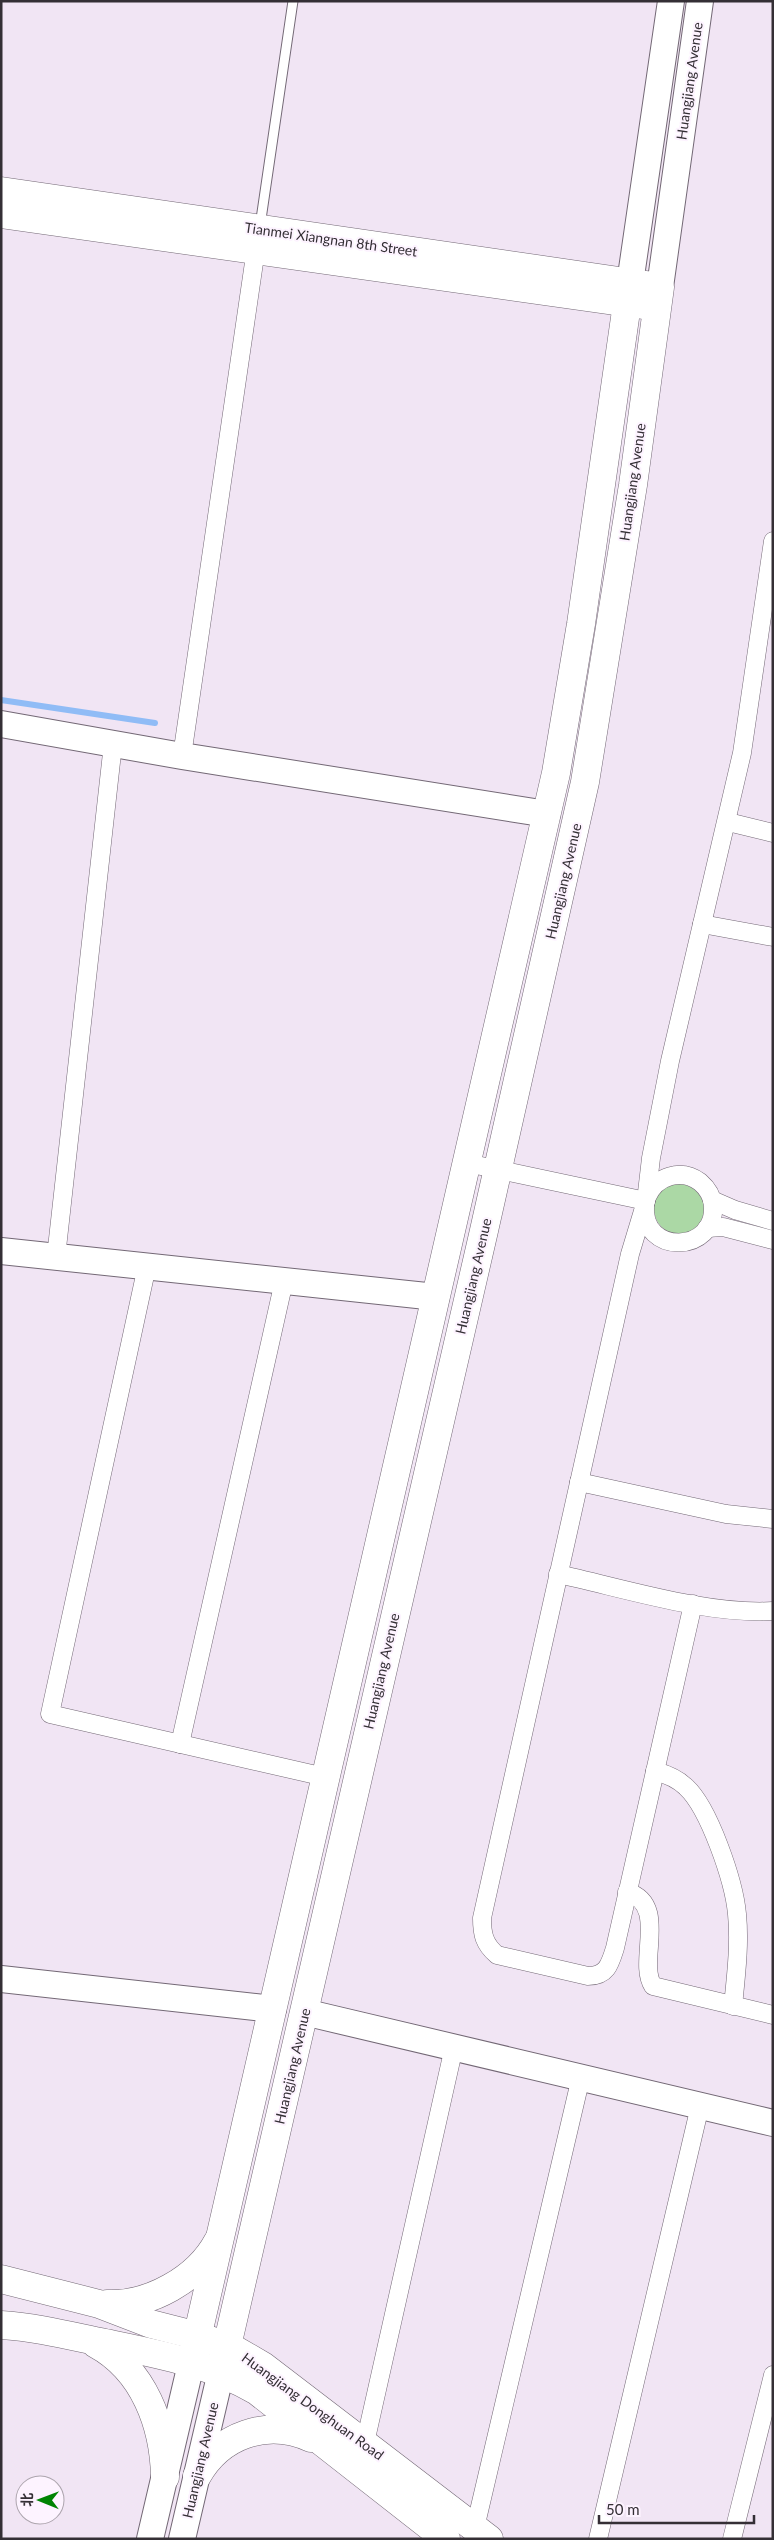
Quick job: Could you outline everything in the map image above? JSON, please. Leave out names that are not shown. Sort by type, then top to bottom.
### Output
[{"type":"main road","name":"Tianmei Xiangnan 8th Street","points":[[1,191],[257,239],[659,297]]},
{"type":"main road","name":"Tianmei Xiangnan 8th Street","points":[[1,214],[257,239]]},
{"type":"main road","name":"Huangjiang Avenue","points":[[191,2364],[556,773],[580,624],[628,293]]},
{"type":"main road","name":"Huangjiang Avenue","points":[[221,2372],[498,1170],[585,782],[615,601],[659,297]]},
{"type":"main road","points":[[99,2304],[134,2303],[156,2295],[199,2266],[212,2252],[222,2233]]},
{"type":"main road","name":"Huangjiang Donghuan Road","points":[[1,2279],[99,2304],[151,2324],[198,2336],[227,2346],[264,2366],[482,2534]]},
{"type":"main road","points":[[1,2313],[32,2327]]},
{"type":"main road","name":"Huangjiang Donghuan Road","points":[[1,2325],[32,2327],[221,2372],[257,2392],[446,2539]]},
{"type":"main road","points":[[86,2339],[111,2352],[123,2364],[149,2402],[163,2444],[164,2476]]},
{"type":"main road","points":[[196,2476],[214,2452],[226,2443],[250,2433],[264,2431],[292,2432],[322,2443]]},
{"type":"street","name":"Huangjiang Avenue","points":[[628,293],[672,1]]},
{"type":"street","name":"Huangjiang Avenue","points":[[659,297],[700,1]]},
{"type":"street","points":[[182,756],[257,239]]},
{"type":"street","points":[[693,1604],[627,1892],[610,1963],[606,1971],[598,1976],[588,1976],[497,1955],[488,1948],[482,1935],[482,1918],[630,1254],[646,1202],[656,1183],[665,1178],[680,1175],[692,1177],[703,1184],[712,1200],[713,1213],[707,1228],[701,1235],[690,1241],[679,1243],[666,1240],[651,1229],[646,1217],[646,1202],[651,1158],[668,1071],[728,822],[742,753],[773,542]]},
{"type":"street","points":[[1,724],[182,756],[547,814]]},
{"type":"street","points":[[56,1257],[113,744]]},
{"type":"street","points":[[728,822],[773,833]]},
{"type":"street","points":[[702,924],[773,937]]},
{"type":"street","points":[[467,1163],[646,1202]]},
{"type":"street","points":[[712,1200],[727,1208],[773,1221]]},
{"type":"street","points":[[707,1228],[723,1227],[773,1240]]},
{"type":"street","points":[[1,1251],[436,1297]]},
{"type":"street","points":[[148,1266],[50,1714],[325,1777]]},
{"type":"street","points":[[180,1744],[284,1281]]},
{"type":"street","points":[[579,1482],[726,1514],[773,1519]]},
{"type":"street","points":[[558,1574],[693,1604],[734,1610],[773,1611]]},
{"type":"street","points":[[655,1771],[671,1776],[687,1788],[709,1822],[727,1865],[737,1913],[737,1963],[733,2006]]},
{"type":"street","points":[[627,1892],[638,1898],[646,1909],[650,1926],[648,1973],[654,1986],[773,2015]]},
{"type":"street","points":[[1,1979],[273,2009]]},
{"type":"street","points":[[304,2012],[773,2123]]},
{"type":"street","points":[[365,2443],[454,2047]]},
{"type":"street","points":[[482,2534],[581,2077]]},
{"type":"street","points":[[598,2539],[700,2106]]},
{"type":"street","name":"Huangjiang Avenue","points":[[150,2539],[191,2364]]},
{"type":"street","name":"Huangjiang Avenue","points":[[182,2539],[221,2372]]},
{"type":"street","points":[[732,2539],[773,2375]]},
{"type":"lane","points":[[257,239],[293,1]]},
{"type":"green space","points":[[679,1184],[689,1186],[697,1191],[702,1199],[704,1209],[702,1219],[697,1227],[689,1232],[679,1234],[669,1232],[661,1227],[656,1219],[654,1209],[656,1199],[661,1191],[669,1186]]},
{"type":"waterway","points":[[1,700],[155,723]]}]
